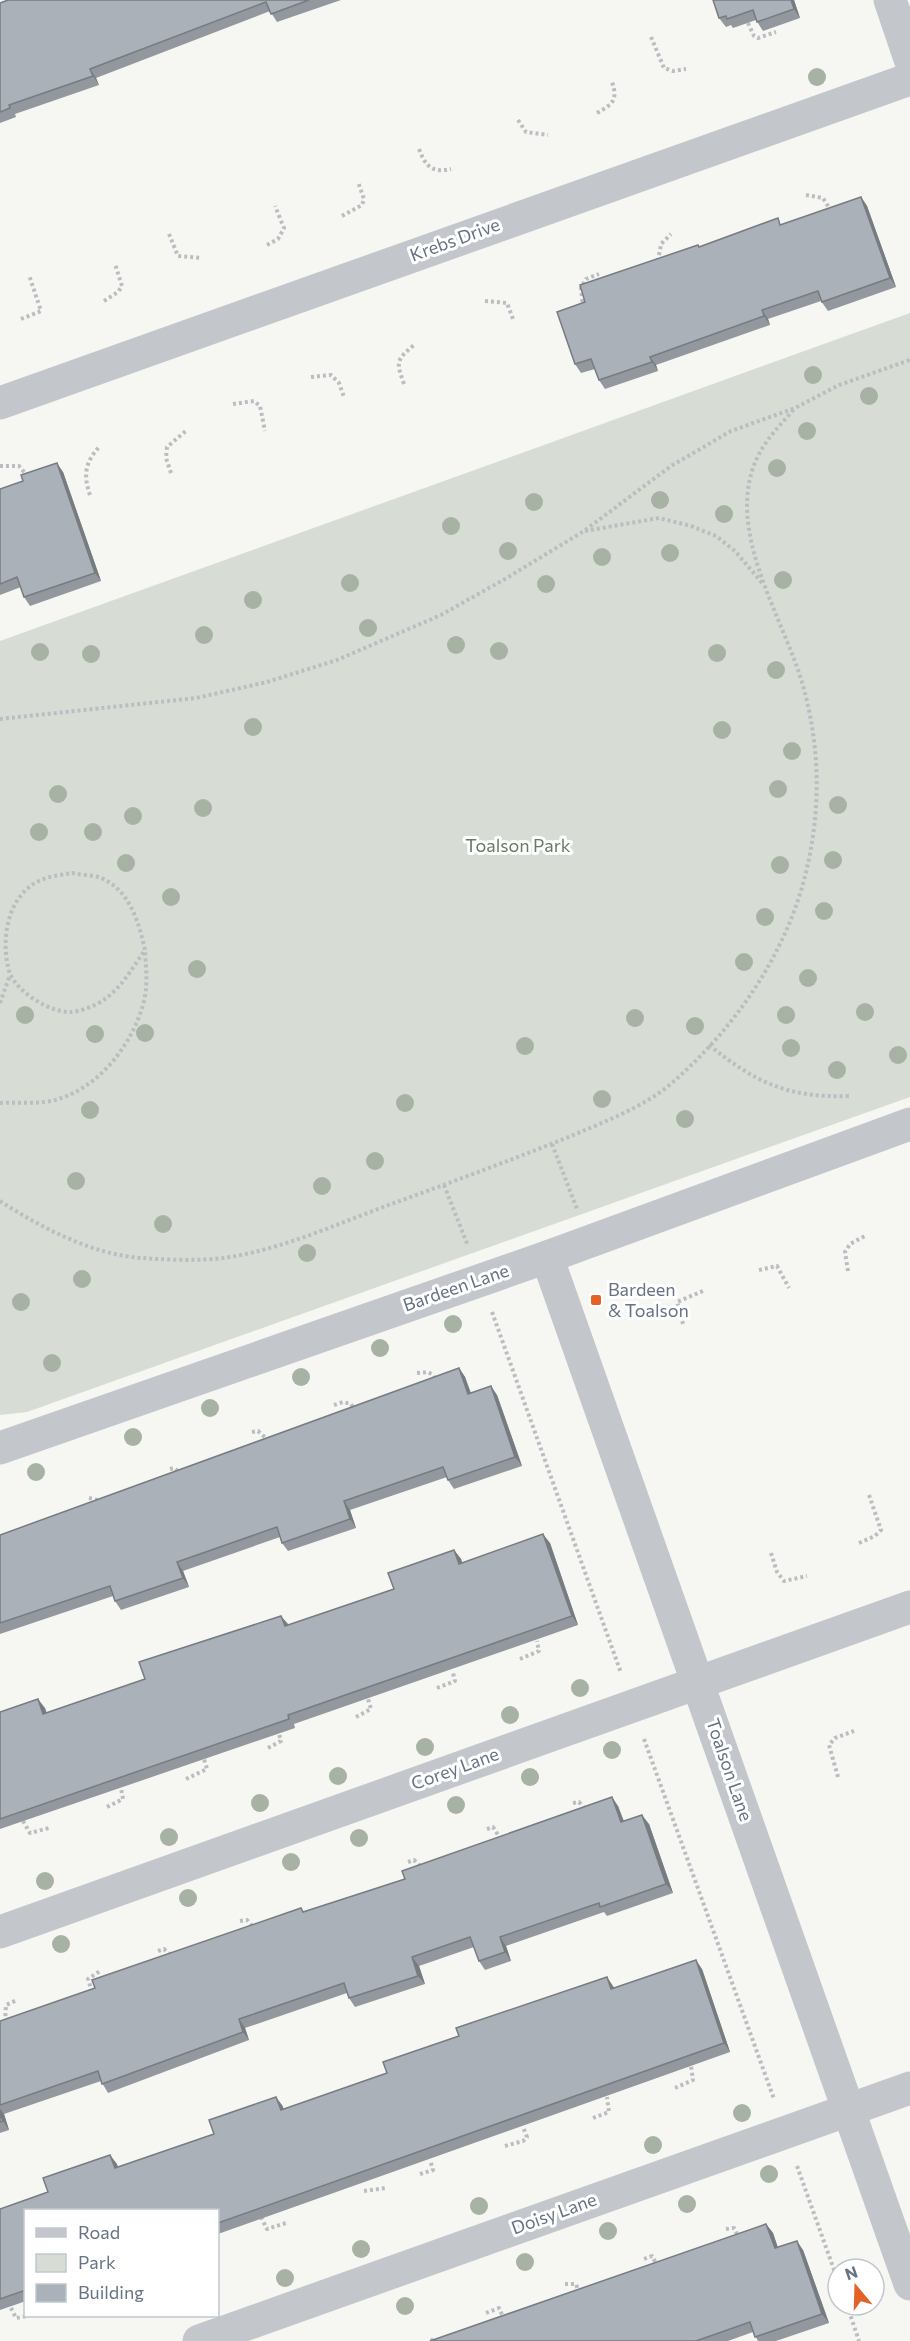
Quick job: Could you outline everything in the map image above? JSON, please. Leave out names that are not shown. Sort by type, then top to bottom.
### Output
[{"type":"street","points":[[890,0],[910,58]]},
{"type":"street","name":"Krebs Drive","points":[[0,403],[910,79]]},
{"type":"street","name":"Bardeen Lane","points":[[0,1448],[547,1257],[910,1124]]},
{"type":"street","name":"Toalson Lane","points":[[547,1257],[910,2284]]},
{"type":"street","name":"Corey Lane","points":[[0,1932],[910,1607]]},
{"type":"street","name":"Doisy Lane","points":[[198,2341],[910,2088]]},
{"type":"path","points":[[748,23],[754,36],[758,38],[776,32]]},
{"type":"path","points":[[651,37],[664,68],[673,71],[686,69]]},
{"type":"path","points":[[597,113],[614,101],[616,96],[612,82]]},
{"type":"path","points":[[518,120],[526,132],[548,135]]},
{"type":"path","points":[[419,149],[429,168],[437,172],[451,169]]},
{"type":"path","points":[[342,216],[362,205],[364,200],[358,182]]},
{"type":"path","points":[[806,195],[823,198],[836,220]]},
{"type":"path","points":[[267,245],[278,239],[284,228],[274,206]]},
{"type":"path","points":[[169,234],[178,256],[202,258]]},
{"type":"path","points":[[660,270],[657,257],[660,244],[671,234]]},
{"type":"path","points":[[104,301],[118,292],[122,286],[115,264]]},
{"type":"path","points":[[585,313],[581,288],[586,279],[599,274]]},
{"type":"path","points":[[21,319],[41,311],[29,275]]},
{"type":"path","points":[[485,301],[507,303],[513,319]]},
{"type":"path","points":[[404,384],[397,365],[414,345]]},
{"type":"path","points":[[0,719],[196,698],[267,682],[337,660],[441,615],[584,531],[671,466],[731,431],[795,408],[839,385],[910,360]]},
{"type":"path","points":[[311,377],[331,375],[339,383],[344,398]]},
{"type":"path","points":[[233,404],[254,401],[260,406],[265,431]]},
{"type":"path","points":[[0,1201],[30,1220],[103,1251],[137,1258],[222,1258],[311,1233],[552,1144],[616,1117],[671,1084],[741,1012],[760,982],[797,902],[807,869],[813,832],[817,753],[800,675],[764,584],[748,517],[748,494],[757,458],[795,408]]},
{"type":"path","points":[[171,473],[166,458],[166,447],[187,430]]},
{"type":"path","points":[[90,495],[86,470],[88,459],[100,446]]},
{"type":"path","points":[[0,466],[19,466],[28,474],[32,483]]},
{"type":"path","points":[[584,531],[659,518],[691,526],[716,536],[729,546],[764,584]]},
{"type":"path","points":[[0,1103],[33,1103],[64,1096],[80,1089],[96,1077],[120,1053],[144,1001],[147,981],[145,950],[135,914],[120,892],[101,878],[72,873],[39,880],[25,891],[10,908],[1,946],[10,975],[28,995],[48,1006],[70,1012],[103,1000],[119,986],[145,950]]},
{"type":"path","points":[[0,1003],[10,975]]},
{"type":"path","points":[[0,989],[6,985]]},
{"type":"path","points":[[709,1045],[739,1070],[774,1087],[815,1097],[849,1096]]},
{"type":"path","points":[[552,1144],[579,1215]]},
{"type":"path","points":[[444,1185],[470,1251]]},
{"type":"path","points":[[849,1271],[845,1252],[850,1244],[865,1236]]},
{"type":"path","points":[[759,1270],[769,1265],[777,1266],[789,1288]]},
{"type":"path","points":[[683,1324],[677,1302],[703,1291]]},
{"type":"path","points":[[489,1302],[624,1680]]},
{"type":"path","points":[[417,1373],[433,1374],[436,1381]]},
{"type":"path","points":[[334,1405],[343,1402],[351,1404],[355,1412]]},
{"type":"path","points":[[252,1432],[258,1431],[265,1436],[271,1446]]},
{"type":"path","points":[[170,1469],[174,1468],[180,1475]]},
{"type":"path","points":[[859,1544],[875,1536],[881,1530],[869,1495]]},
{"type":"path","points":[[89,1498],[102,1500],[104,1505]]},
{"type":"path","points":[[771,1553],[777,1572],[784,1581],[807,1576]]},
{"type":"path","points":[[520,1659],[539,1651],[537,1641]]},
{"type":"path","points":[[437,1688],[455,1681],[453,1673]]},
{"type":"path","points":[[356,1718],[371,1709],[368,1699]]},
{"type":"path","points":[[641,1729],[775,2103]]},
{"type":"path","points":[[838,1777],[829,1745],[835,1738],[854,1731]]},
{"type":"path","points":[[268,1748],[279,1743],[279,1734]]},
{"type":"path","points":[[186,1779],[207,1769],[204,1759]]},
{"type":"path","points":[[107,1807],[123,1799],[121,1788]]},
{"type":"path","points":[[573,1803],[584,1805],[588,1813]]},
{"type":"path","points":[[23,1821],[30,1833],[49,1828]]},
{"type":"path","points":[[487,1829],[493,1827],[503,1845]]},
{"type":"path","points":[[408,1862],[414,1860],[424,1871]]},
{"type":"path","points":[[240,1921],[247,1920],[256,1932]]},
{"type":"path","points":[[158,1951],[168,1950],[173,1961]]},
{"type":"path","points":[[92,1992],[88,1979],[100,1971]]},
{"type":"path","points":[[6,2027],[6,2005],[17,2000]]},
{"type":"path","points":[[675,2088],[693,2080],[691,2066]]},
{"type":"path","points":[[593,2118],[609,2112],[607,2097]]},
{"type":"path","points":[[505,2146],[523,2141],[526,2137],[523,2127]]},
{"type":"path","points":[[794,2156],[830,2257]]},
{"type":"path","points":[[420,2174],[433,2169],[430,2160]]},
{"type":"path","points":[[364,2190],[386,2188]]},
{"type":"path","points":[[261,2217],[267,2229],[286,2223]]},
{"type":"path","points":[[726,2229],[734,2228],[740,2241]]},
{"type":"path","points":[[644,2259],[652,2256],[660,2271]]},
{"type":"path","points":[[565,2284],[576,2284],[581,2297]]},
{"type":"path","points":[[11,2308],[16,2318],[24,2317]]},
{"type":"path","points":[[486,2313],[499,2308],[506,2322]]},
{"type":"path","points":[[851,2317],[860,2341]]},
{"type":"green space","name":"Toalson Park","points":[[910,313],[910,1097],[27,1412],[0,1415],[0,641]]},
{"type":"building","points":[[8,0],[309,0],[271,14],[266,2],[90,69],[93,76],[9,105],[10,108],[0,112],[0,3]]},
{"type":"building","points":[[713,0],[791,0],[794,9],[757,22],[753,10],[727,19],[726,16],[719,18]]},
{"type":"building","points":[[861,197],[890,278],[822,302],[818,291],[762,310],[764,316],[650,357],[652,362],[599,380],[591,359],[575,364],[557,312],[585,302],[580,285],[698,245],[699,247],[778,218],[780,225]]},
{"type":"building","points":[[57,463],[95,573],[24,597],[17,577],[0,584],[0,489],[23,481],[21,475]]},
{"type":"building","points":[[459,1368],[468,1394],[491,1386],[515,1457],[448,1480],[443,1467],[344,1501],[350,1519],[282,1543],[277,1527],[177,1562],[183,1578],[115,1601],[110,1586],[0,1623],[0,1535]]},
{"type":"building","points":[[543,1534],[572,1616],[288,1715],[289,1719],[0,1819],[0,1712],[38,1699],[43,1714],[145,1679],[139,1662],[281,1616],[285,1626],[394,1589],[388,1573],[454,1550],[459,1564]]},
{"type":"building","points":[[612,1797],[621,1822],[642,1815],[666,1884],[600,1907],[599,1903],[500,1937],[505,1952],[479,1961],[470,1937],[412,1957],[418,1976],[349,1998],[344,1983],[239,2019],[243,2032],[102,2084],[98,2071],[0,2105],[0,2021],[95,1988],[92,1980],[301,1908],[303,1912],[405,1879],[402,1871]]},
{"type":"building","points":[[696,1960],[724,2043],[219,2223],[219,2209],[24,2209],[24,2291],[0,2299],[0,2209],[48,2192],[43,2178],[110,2155],[115,2168],[214,2134],[209,2120],[276,2097],[281,2110],[387,2073],[383,2062],[459,2036],[456,2028],[607,1977],[611,1989]]},
{"type":"building","points":[[766,2224],[775,2248],[797,2241],[822,2314],[755,2337],[750,2322],[696,2341],[430,2341]]},
{"type":"place","name":"Bardeen & Toalson","points":[[596,1300]]}]
